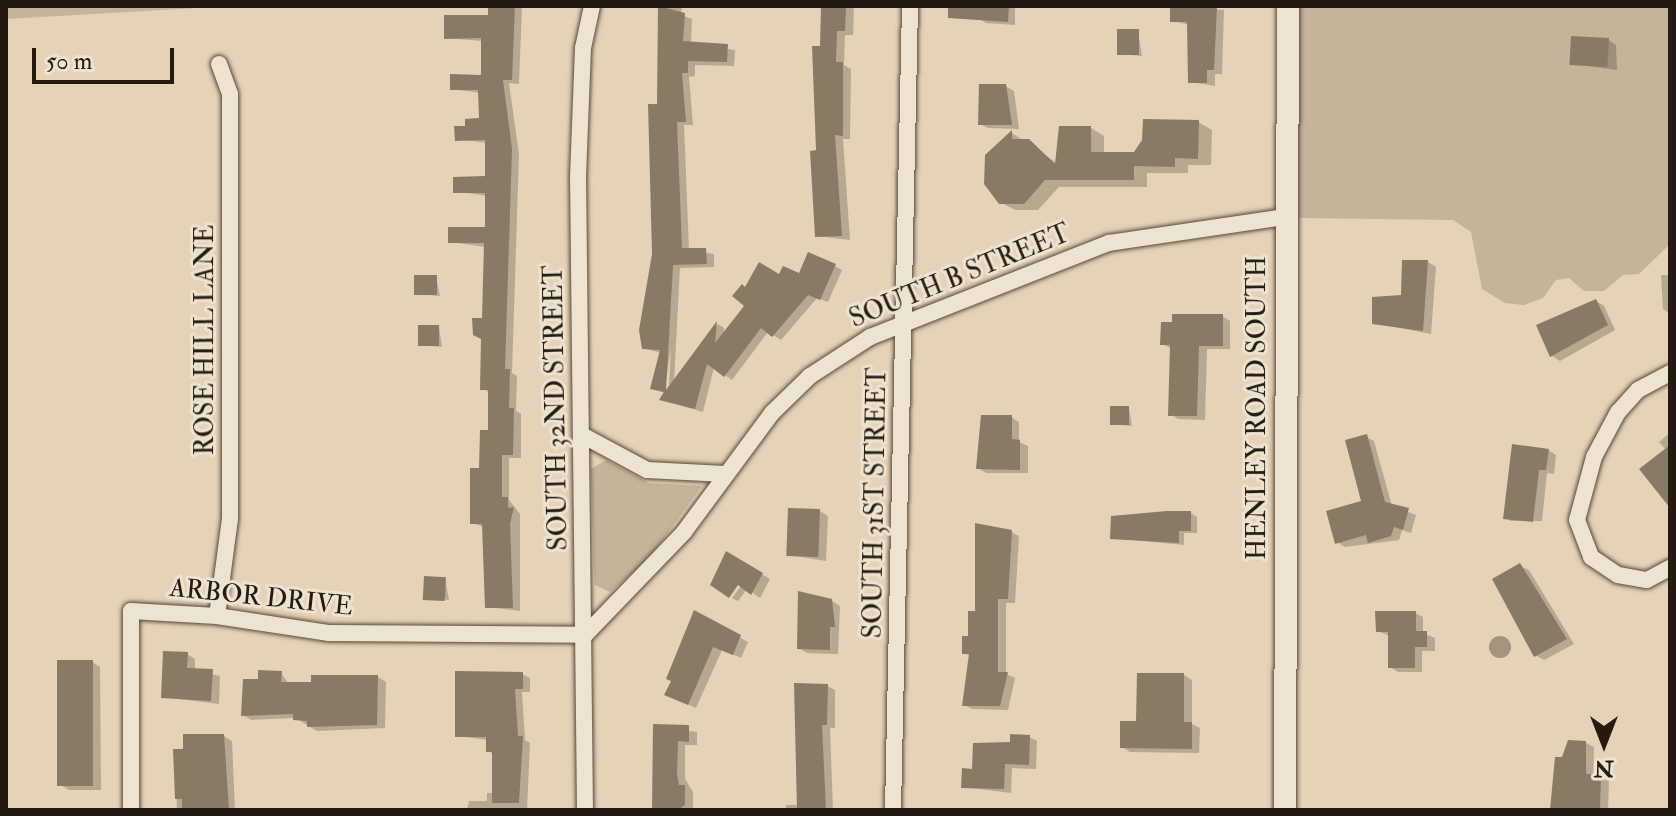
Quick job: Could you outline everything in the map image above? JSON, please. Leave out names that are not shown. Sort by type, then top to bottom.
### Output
[{"type":"street","name":"SOUTH 32ND STREET","points":[[585,810],[580,99],[592,6]]},
{"type":"street","name":"SOUTH 31ST STREET","points":[[893,810],[910,6]]},
{"type":"street","name":"HENLEY ROAD SOUTH","points":[[1285,810],[1288,6]]},
{"type":"street","name":"ROSE HILL LANE","points":[[217,616],[230,519],[230,94],[219,64]]},
{"type":"street","name":"SOUTH B STREET","points":[[585,635],[684,532],[772,413],[810,376],[870,337],[903,326],[1031,270],[1109,243],[1286,217]]},
{"type":"street","points":[[1670,373],[1638,390],[1618,412],[1594,457],[1577,520],[1591,557],[1618,575],[1647,580],[1670,568]]},
{"type":"street","points":[[582,435],[647,470],[725,474]]},
{"type":"street","name":"ARBOR DRIVE","points":[[131,810],[131,611],[217,616],[328,633],[585,635]]},
{"type":"shaded area","points":[[6,6],[232,6],[6,19]]},
{"type":"shaded area","points":[[1299,6],[1670,6],[1670,244],[1639,274],[1623,275],[1604,291],[1584,291],[1569,278],[1556,280],[1543,298],[1524,305],[1505,303],[1482,289],[1471,232],[1453,220],[1297,218]]},
{"type":"shaded area","points":[[606,460],[649,483],[702,486],[649,558],[610,592],[595,585],[594,574],[591,469]]},
{"type":"shaded area","points":[[1500,636],[1508,639],[1511,647],[1508,655],[1500,658],[1492,655],[1489,647],[1492,639]]},
{"type":"building","points":[[488,6],[515,6],[512,80],[503,80],[512,149],[505,369],[510,369],[509,408],[514,408],[513,455],[502,455],[502,497],[508,497],[508,508],[514,507],[510,524],[513,608],[485,608],[482,524],[470,524],[470,468],[479,468],[480,430],[488,430],[488,390],[480,390],[481,339],[473,335],[472,318],[482,318],[484,243],[448,243],[448,227],[485,227],[485,193],[453,193],[453,177],[485,176],[485,140],[455,141],[454,126],[465,126],[465,119],[479,118],[478,90],[450,90],[450,74],[481,75],[481,38],[444,39],[444,15],[488,15]]},
{"type":"building","points":[[658,6],[685,13],[683,41],[728,44],[727,62],[688,61],[688,73],[682,73],[686,122],[677,122],[682,248],[706,248],[707,264],[673,265],[666,390],[717,321],[715,343],[744,306],[732,296],[742,284],[745,287],[759,262],[779,274],[783,266],[799,273],[808,252],[836,264],[820,300],[808,295],[772,337],[761,328],[724,377],[707,364],[695,409],[659,400],[664,392],[650,389],[660,350],[642,349],[639,330],[652,254],[648,104],[657,104]]},
{"type":"building","points":[[821,6],[846,6],[845,31],[837,31],[836,62],[843,62],[843,136],[835,135],[842,236],[815,237],[810,151],[816,150],[812,46],[820,46]]},
{"type":"building","points":[[948,6],[1009,6],[1008,22],[948,18]]},
{"type":"building","points":[[1170,6],[1217,6],[1214,70],[1207,70],[1207,83],[1188,83],[1187,22],[1170,22]]},
{"type":"building","points":[[1117,29],[1139,29],[1139,55],[1117,55]]},
{"type":"building","points":[[1571,36],[1609,38],[1607,67],[1569,65]]},
{"type":"building","points":[[979,84],[1006,84],[1012,125],[978,125]]},
{"type":"building","points":[[1143,119],[1199,120],[1198,159],[1175,158],[1175,167],[1134,166],[1134,180],[1045,180],[1024,204],[999,204],[984,184],[985,155],[1012,130],[1012,139],[1029,139],[1055,164],[1059,126],[1091,126],[1091,152],[1134,152],[1142,140]]},
{"type":"building","points":[[1402,260],[1428,260],[1423,331],[1372,324],[1372,297],[1401,295]]},
{"type":"building","points":[[414,275],[437,275],[437,295],[414,295]]},
{"type":"building","points":[[1596,299],[1608,325],[1550,357],[1536,325]]},
{"type":"building","points":[[1172,314],[1223,314],[1223,346],[1199,346],[1197,416],[1168,416],[1170,345],[1160,345],[1161,322],[1172,322]]},
{"type":"building","points":[[418,325],[439,325],[439,346],[418,346]]},
{"type":"building","points":[[1110,406],[1129,406],[1129,425],[1110,425]]},
{"type":"building","points":[[981,415],[1012,415],[1012,439],[1020,440],[1020,470],[976,469]]},
{"type":"building","points":[[1367,434],[1385,502],[1409,508],[1403,530],[1394,527],[1391,536],[1368,543],[1366,535],[1335,544],[1326,511],[1361,501],[1345,440]]},
{"type":"building","points":[[1512,444],[1549,449],[1546,470],[1539,470],[1533,522],[1503,519]]},
{"type":"building","points":[[1670,445],[1670,508],[1639,469]]},
{"type":"building","points":[[788,508],[820,509],[818,557],[786,556]]},
{"type":"building","points":[[1191,511],[1191,531],[1179,531],[1179,543],[1110,539],[1111,516]]},
{"type":"building","points":[[975,523],[1012,530],[1008,599],[998,599],[998,672],[1008,672],[1000,706],[962,706],[969,654],[962,654],[962,636],[968,636],[968,611],[975,611]]},
{"type":"building","points":[[726,551],[763,573],[751,595],[738,585],[729,598],[710,585]]},
{"type":"building","points":[[1520,563],[1567,639],[1534,657],[1492,579]]},
{"type":"building","points":[[424,576],[446,577],[445,601],[423,600]]},
{"type":"building","points":[[798,591],[832,599],[835,627],[830,627],[830,650],[797,649]]},
{"type":"building","points":[[694,610],[741,635],[733,655],[713,647],[688,705],[664,695],[671,681],[666,679]]},
{"type":"building","points":[[1375,611],[1416,611],[1416,631],[1427,631],[1427,647],[1415,647],[1415,668],[1388,668],[1388,632],[1376,632]]},
{"type":"building","points":[[163,651],[188,652],[187,668],[213,669],[211,701],[161,698]]},
{"type":"building","points":[[57,660],[93,660],[93,786],[57,786]]},
{"type":"building","points":[[258,670],[282,671],[281,682],[311,682],[311,675],[378,675],[377,725],[307,727],[307,721],[293,720],[293,714],[241,716],[243,679],[258,679]]},
{"type":"building","points":[[455,671],[523,672],[523,689],[515,689],[518,736],[523,736],[519,803],[492,803],[492,752],[486,752],[486,737],[455,737]]},
{"type":"building","points":[[1137,673],[1184,673],[1184,722],[1192,722],[1192,749],[1120,748],[1120,721],[1136,721]]},
{"type":"building","points":[[794,683],[828,684],[827,725],[822,725],[826,810],[797,810]]},
{"type":"building","points":[[653,724],[689,725],[689,742],[678,741],[677,773],[679,785],[685,785],[685,805],[678,810],[652,810]]},
{"type":"building","points":[[183,734],[224,734],[229,810],[182,810],[182,799],[175,799],[173,749],[183,749]]},
{"type":"building","points":[[1010,734],[1030,735],[1029,765],[1005,764],[1004,789],[961,788],[962,768],[972,769],[973,743],[1010,742]]},
{"type":"building","points":[[1568,740],[1586,741],[1586,774],[1601,774],[1600,810],[1550,810],[1555,757],[1562,757]]}]
